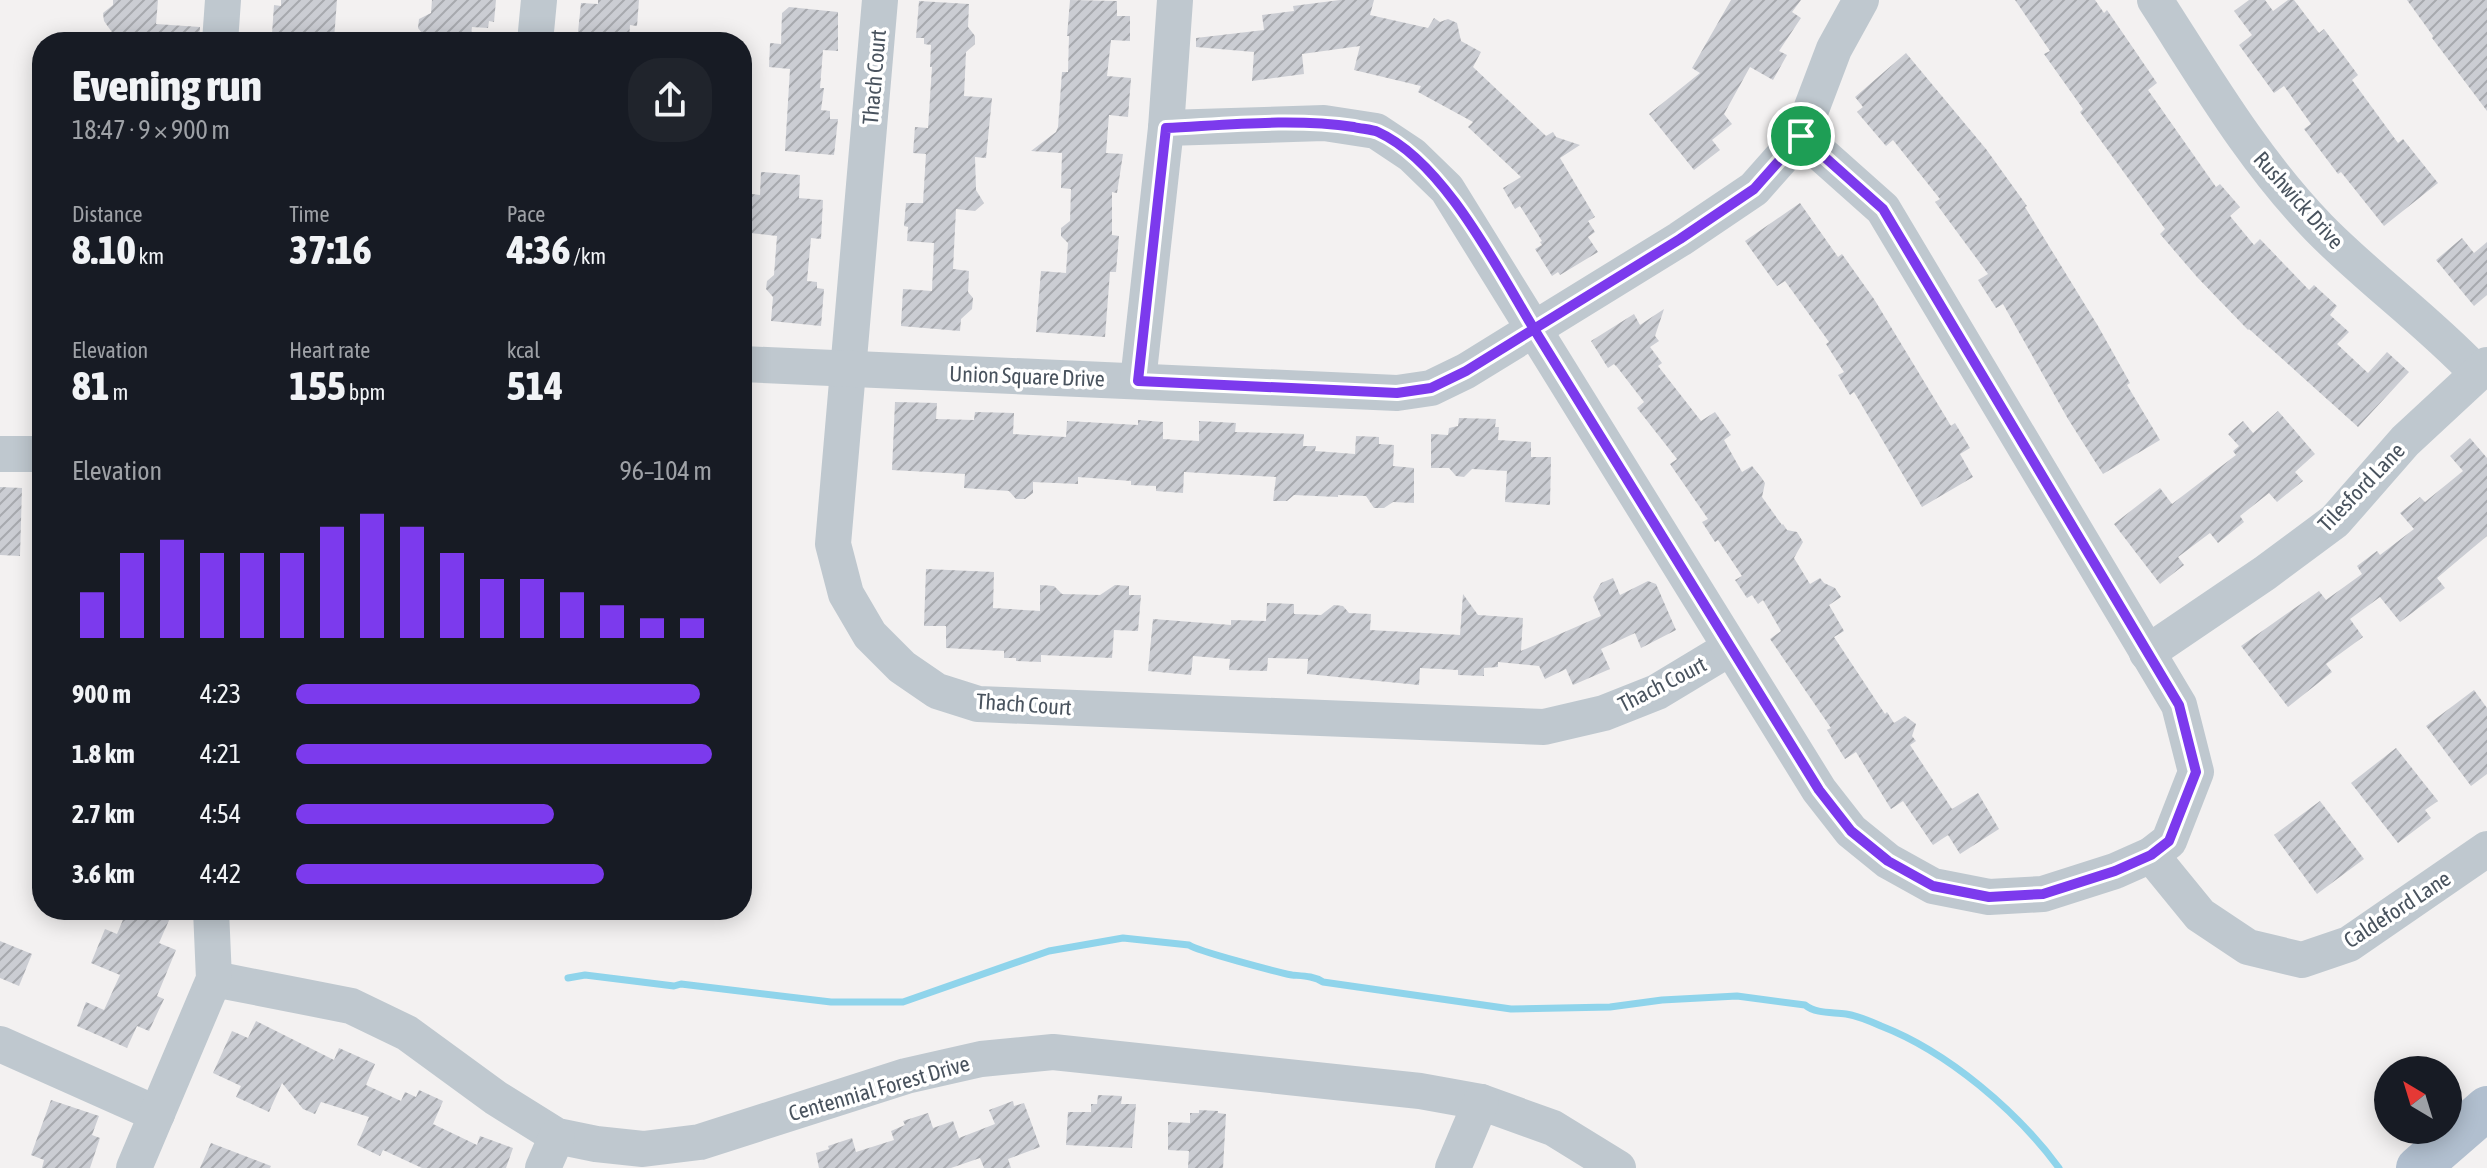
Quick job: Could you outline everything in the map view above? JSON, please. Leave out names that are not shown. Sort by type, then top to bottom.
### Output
[{"type":"main road","points":[[2418,1168],[2487,1108]]},
{"type":"street","points":[[221,32],[223,0]]},
{"type":"street","points":[[536,32],[539,0]]},
{"type":"street","name":"Thach Court","points":[[880,0],[833,544],[846,594],[870,635],[902,667],[937,691],[978,704],[1544,727],[1604,713],[1657,692],[1730,648]]},
{"type":"street","points":[[1138,381],[1166,128],[1175,0]]},
{"type":"street","name":"Union Square Drive","points":[[752,364],[1397,393],[1431,388],[1466,371],[1680,239],[1754,189],[1801,136],[1834,49],[1861,0]]},
{"type":"street","name":"Rushwick Drive","points":[[2155,0],[2239,131],[2276,180],[2321,229],[2482,369]]},
{"type":"street","points":[[1166,128],[1324,123],[1376,131],[1412,155],[1447,189],[1819,790],[1851,831],[1888,861],[1933,886],[1989,897],[2043,894],[2115,871],[2151,855],[2169,841],[2196,772],[2179,705],[1883,209],[1801,136]]},
{"type":"street","name":"Tilesford Lane","points":[[2147,653],[2335,521],[2405,441],[2482,369]]},
{"type":"street","points":[[0,454],[32,454]]},
{"type":"street","name":"Caldeford Lane","points":[[2151,855],[2200,915],[2248,947],[2302,960],[2349,944],[2487,849]]},
{"type":"street","points":[[134,1168],[214,979],[211,920]]},
{"type":"street","name":"Centennial Forest Drive","points":[[214,979],[351,1006],[407,1033],[496,1098],[550,1152],[643,1149],[700,1142],[906,1076],[981,1059],[1053,1052],[1420,1091],[1481,1102],[1553,1128],[1618,1168]]},
{"type":"street","points":[[0,1044],[157,1114]]},
{"type":"street","points":[[1453,1168],[1481,1102]]},
{"type":"building","points":[[113,0],[158,0],[156,24],[200,27],[200,32],[112,32],[104,21],[103,13],[113,5]]},
{"type":"building","points":[[281,0],[337,0],[335,32],[272,32],[274,5],[281,6]]},
{"type":"building","points":[[432,0],[496,0],[494,22],[489,21],[488,28],[472,27],[471,32],[421,32],[418,28],[419,19],[431,13]]},
{"type":"building","points":[[598,0],[639,0],[637,26],[630,25],[630,32],[578,32],[581,3],[598,4]]},
{"type":"building","points":[[1070,0],[1117,1],[1117,16],[1130,16],[1130,41],[1111,40],[1107,76],[1131,78],[1128,117],[1109,115],[1106,153],[1123,154],[1117,193],[1112,192],[1112,235],[1119,236],[1116,272],[1110,272],[1105,337],[1036,332],[1041,271],[1066,273],[1068,243],[1061,236],[1061,228],[1070,221],[1071,189],[1061,188],[1062,153],[1031,151],[1056,132],[1058,127],[1062,72],[1068,72]]},
{"type":"building","points":[[1340,0],[1374,0],[1370,15],[1428,28],[1434,18],[1440,22],[1448,19],[1457,23],[1461,41],[1481,52],[1473,67],[1546,136],[1553,132],[1556,137],[1580,145],[1560,158],[1595,217],[1588,221],[1595,232],[1588,237],[1598,252],[1560,275],[1558,272],[1552,276],[1535,249],[1542,245],[1542,241],[1520,206],[1515,209],[1503,188],[1521,177],[1468,127],[1473,122],[1418,92],[1421,86],[1354,70],[1360,46],[1302,54],[1304,74],[1252,81],[1254,52],[1196,47],[1196,38],[1264,30],[1262,15],[1294,11],[1293,6]]},
{"type":"building","points":[[1731,0],[1801,0],[1792,12],[1801,18],[1779,51],[1787,55],[1773,80],[1750,67],[1724,114],[1732,124],[1712,140],[1720,150],[1694,170],[1649,114],[1700,73],[1692,68]]},
{"type":"building","points":[[2015,0],[2095,0],[2104,13],[2107,10],[2157,83],[2148,90],[2216,187],[2220,184],[2240,207],[2230,216],[2254,245],[2260,239],[2309,290],[2314,285],[2337,306],[2330,315],[2349,332],[2337,344],[2368,373],[2387,352],[2409,372],[2358,427],[2248,330],[2160,234],[2165,229],[2080,112],[2083,109],[2044,54],[2050,51]]},
{"type":"building","points":[[2249,0],[2265,0],[2273,11],[2288,0],[2294,0],[2319,33],[2324,29],[2358,75],[2352,80],[2398,143],[2403,139],[2438,183],[2384,226],[2341,172],[2338,174],[2304,129],[2311,124],[2284,86],[2274,93],[2239,45],[2252,35],[2234,11]]},
{"type":"building","points":[[2407,0],[2487,0],[2487,111],[2432,38]]},
{"type":"building","points":[[919,1],[969,4],[968,27],[975,36],[975,44],[966,52],[964,96],[992,98],[986,158],[975,157],[976,190],[984,203],[975,211],[956,209],[953,269],[969,271],[968,292],[973,298],[972,309],[961,319],[960,331],[901,326],[903,289],[932,291],[934,243],[907,241],[908,227],[904,226],[906,203],[923,203],[926,154],[913,153],[915,127],[928,128],[931,45],[924,44],[924,38],[916,38]]},
{"type":"building","points":[[789,7],[838,12],[838,51],[823,50],[820,88],[824,88],[821,110],[830,111],[830,119],[838,119],[834,155],[785,151],[790,69],[769,67],[770,43],[781,44],[782,13]]},
{"type":"building","points":[[1906,53],[1986,149],[2027,206],[2098,326],[2130,383],[2127,385],[2160,440],[2103,474],[2003,304],[1996,308],[1978,280],[1988,274],[1935,202],[1940,199],[1893,140],[1886,146],[1857,112],[1863,107],[1855,97]]},
{"type":"building","points":[[761,172],[800,175],[799,198],[823,200],[821,239],[811,238],[807,281],[817,282],[817,288],[824,289],[821,326],[771,321],[773,297],[766,289],[767,281],[774,275],[777,236],[752,233],[752,194],[760,195]]},
{"type":"building","points":[[1800,203],[1838,257],[1842,254],[1874,299],[1951,426],[1955,423],[1970,448],[1960,454],[1973,477],[1922,507],[1854,392],[1850,395],[1838,375],[1844,372],[1826,344],[1829,342],[1785,281],[1777,286],[1745,241]]},
{"type":"building","points":[[2462,238],[2474,253],[2487,242],[2487,295],[2474,306],[2436,260]]},
{"type":"building","points":[[1664,309],[1655,336],[1659,341],[1650,347],[1662,363],[1658,366],[1701,421],[1715,412],[1731,435],[1724,440],[1742,472],[1752,466],[1761,477],[1765,483],[1762,497],[1782,525],[1787,530],[1797,532],[1803,542],[1794,558],[1810,584],[1820,578],[1835,588],[1841,597],[1829,605],[1844,631],[1834,637],[1885,714],[1887,712],[1894,723],[1905,716],[1916,724],[1912,736],[1916,741],[1910,745],[1952,809],[1978,793],[1999,829],[1960,854],[1948,835],[1933,845],[1903,801],[1891,809],[1856,752],[1845,759],[1827,730],[1831,728],[1770,639],[1781,631],[1763,600],[1758,604],[1752,595],[1747,598],[1735,580],[1742,576],[1702,522],[1708,519],[1670,464],[1677,459],[1637,408],[1644,402],[1614,364],[1608,368],[1591,341],[1634,314],[1640,325]]},
{"type":"building","points":[[895,402],[937,403],[936,419],[974,420],[975,412],[1014,413],[1013,434],[1066,437],[1067,421],[1138,425],[1138,420],[1163,422],[1163,439],[1199,441],[1199,421],[1236,423],[1235,432],[1304,434],[1303,446],[1316,446],[1315,451],[1355,454],[1356,436],[1379,437],[1379,444],[1394,445],[1393,466],[1414,468],[1414,503],[1393,502],[1384,508],[1374,508],[1366,496],[1338,495],[1294,495],[1287,501],[1273,501],[1276,477],[1184,472],[1183,493],[1156,491],[1156,486],[1131,485],[1131,481],[1078,477],[1078,484],[1033,482],[1033,493],[1025,499],[1016,499],[1009,491],[964,488],[965,474],[892,470]]},
{"type":"building","points":[[2278,411],[2315,454],[2295,472],[2303,481],[2277,502],[2269,493],[2240,516],[2244,522],[2218,543],[2210,533],[2178,557],[2184,565],[2160,584],[2114,524],[2160,488],[2172,504],[2236,455],[2233,451],[2239,446],[2228,434],[2243,421],[2253,433]]},
{"type":"building","points":[[1459,418],[1496,419],[1498,440],[1531,442],[1531,457],[1551,457],[1550,505],[1505,502],[1507,471],[1472,469],[1464,477],[1456,476],[1449,468],[1431,468],[1431,434],[1448,435],[1449,428],[1458,426]]},
{"type":"building","points":[[2470,438],[2487,458],[2487,536],[2437,578],[2445,588],[2400,622],[2380,597],[2350,619],[2363,637],[2326,664],[2332,672],[2288,707],[2241,646],[2319,591],[2326,600],[2362,574],[2357,566],[2377,551],[2380,555],[2414,529],[2400,513],[2420,497],[2425,502],[2463,471],[2450,456]]},
{"type":"building","points":[[0,487],[22,488],[20,556],[0,555]]},
{"type":"building","points":[[926,569],[994,572],[993,608],[1040,611],[1040,585],[1054,586],[1062,594],[1100,595],[1115,585],[1129,586],[1129,595],[1141,595],[1138,631],[1114,630],[1112,658],[1041,655],[1041,662],[1016,661],[1016,658],[1004,658],[1004,651],[946,648],[946,626],[924,626]]},
{"type":"building","points":[[1613,578],[1620,595],[1648,581],[1656,584],[1676,630],[1641,648],[1635,633],[1601,649],[1610,669],[1573,685],[1566,669],[1545,679],[1539,666],[1498,662],[1498,667],[1484,668],[1484,676],[1458,675],[1458,670],[1420,668],[1419,685],[1307,674],[1308,659],[1268,658],[1267,671],[1229,670],[1230,659],[1193,656],[1191,675],[1148,671],[1153,619],[1231,625],[1231,620],[1266,621],[1267,603],[1294,604],[1294,614],[1321,615],[1334,605],[1343,606],[1349,613],[1371,614],[1370,630],[1460,635],[1463,594],[1478,615],[1523,618],[1521,651],[1601,616],[1593,597],[1601,583]]},
{"type":"building","points":[[2474,690],[2487,708],[2487,774],[2471,786],[2426,726]]},
{"type":"building","points":[[2396,748],[2438,801],[2425,810],[2431,818],[2398,843],[2351,783]]},
{"type":"building","points":[[2320,801],[2364,859],[2317,894],[2274,835]]},
{"type":"building","points":[[123,920],[169,920],[159,943],[176,950],[157,996],[164,999],[149,1031],[137,1026],[127,1048],[77,1026],[86,1002],[104,1010],[120,975],[91,963],[105,929],[117,934]]},
{"type":"building","points":[[0,941],[32,954],[19,986],[0,978]]},
{"type":"building","points":[[256,1021],[334,1060],[339,1048],[375,1064],[366,1085],[401,1101],[405,1092],[416,1097],[419,1090],[443,1101],[433,1124],[477,1145],[480,1136],[513,1148],[506,1168],[422,1168],[383,1150],[380,1156],[357,1145],[369,1117],[321,1102],[315,1114],[303,1109],[282,1083],[269,1112],[236,1097],[241,1086],[213,1073],[232,1031],[248,1038]]},
{"type":"building","points":[[1098,1095],[1122,1096],[1121,1104],[1136,1104],[1132,1148],[1066,1145],[1068,1112],[1091,1112],[1091,1104],[1097,1104]]},
{"type":"building","points":[[51,1100],[99,1116],[92,1135],[100,1138],[90,1168],[42,1168],[44,1160],[31,1155]]},
{"type":"building","points":[[1013,1101],[1014,1106],[1024,1103],[1040,1147],[1008,1159],[1011,1168],[984,1168],[980,1158],[951,1168],[819,1168],[816,1153],[829,1149],[828,1146],[852,1138],[856,1152],[894,1140],[891,1131],[905,1125],[903,1121],[928,1113],[933,1128],[953,1121],[959,1138],[995,1124],[989,1110]]},
{"type":"building","points":[[1199,1110],[1226,1114],[1223,1168],[1188,1168],[1189,1151],[1168,1150],[1168,1122],[1190,1123],[1190,1113],[1199,1113]]},
{"type":"building","points":[[211,1143],[271,1166],[200,1168]]},
{"type":"waterway","points":[[568,978],[585,975],[831,1002],[903,1002],[1049,951],[1123,938],[1189,945],[1323,982],[1511,1009],[1610,1007],[1662,1000],[1737,996],[1850,1015],[1906,1037],[1956,1067],[1979,1085],[2023,1125],[2059,1168]]},
{"type":"route","points":[[1801,136],[1754,189],[1559,314],[1534,329],[1466,371],[1431,388],[1397,393],[1138,381],[1166,128],[1324,123],[1376,131],[1412,155],[1447,189],[1534,329],[1730,648],[1819,790],[1851,831],[1888,861],[1933,886],[1989,897],[2043,894],[2115,871],[2151,855],[2169,841],[2196,772],[2179,705],[1883,209],[1801,136]]}]
